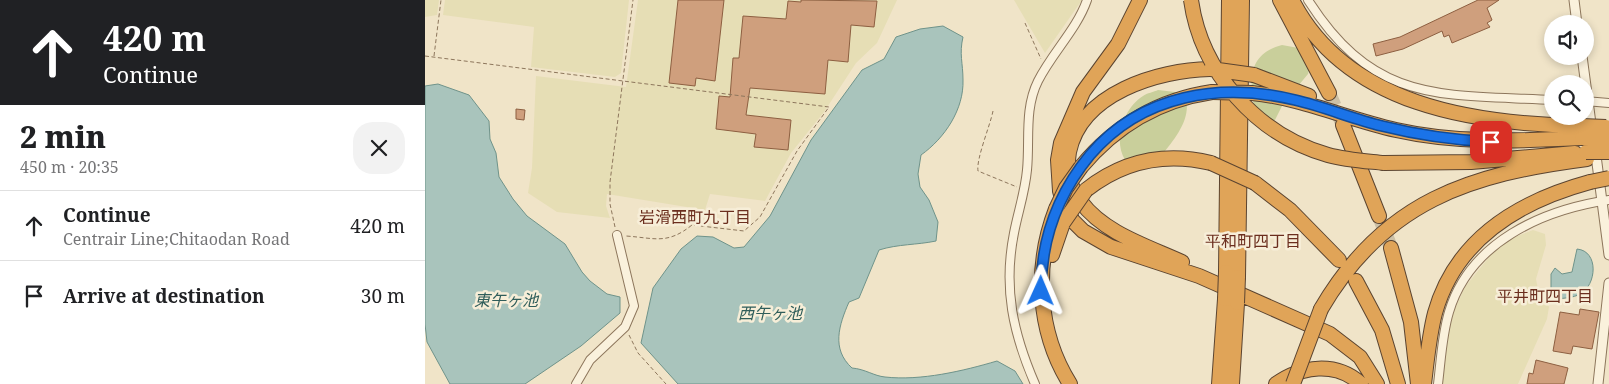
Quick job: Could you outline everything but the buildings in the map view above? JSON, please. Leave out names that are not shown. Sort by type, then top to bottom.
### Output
[{"type":"highway","points":[[1140,0],[1118,44],[1083,92],[1066,129],[1058,168],[1065,208],[1073,221],[1096,240],[1129,254],[1199,276],[1331,334],[1347,344],[1368,367],[1377,384]]},
{"type":"highway","points":[[1191,0],[1201,37],[1215,66],[1236,96],[1260,120],[1297,143],[1326,154],[1384,163],[1471,162],[1586,156],[1609,158]]},
{"type":"highway","points":[[1229,0],[1235,146]]},
{"type":"highway","points":[[1232,384],[1231,301],[1235,146],[1242,0]]},
{"type":"highway","points":[[1280,0],[1329,93]]},
{"type":"highway","points":[[1292,0],[1309,29],[1332,54],[1362,77],[1399,95],[1440,109],[1483,118],[1582,132],[1608,133]]},
{"type":"highway","points":[[1250,298],[1244,291],[1105,225],[1081,203],[1071,186],[1068,175],[1068,157],[1073,139],[1085,120],[1104,102],[1149,79],[1168,73],[1211,69],[1254,75],[1347,110],[1457,139]]},
{"type":"highway","points":[[1070,384],[1049,335],[1043,311],[1041,271],[1045,244],[1056,209],[1066,188],[1081,167],[1113,134],[1144,113],[1182,98],[1212,92],[1252,93],[1296,100],[1395,130],[1457,139],[1513,142],[1582,132]]},
{"type":"highway","points":[[1343,125],[1379,216]]},
{"type":"highway","points":[[1293,384],[1321,309],[1346,270],[1365,249],[1396,222],[1424,203],[1457,188],[1510,172],[1609,152]]},
{"type":"highway","points":[[1049,335],[1048,282],[1050,262],[1054,244],[1063,223],[1086,190],[1115,171],[1147,160],[1183,157],[1211,163],[1255,184],[1291,210],[1339,260]]},
{"type":"highway","points":[[1424,384],[1435,312],[1444,289],[1471,247],[1513,212],[1539,199],[1590,182],[1609,178]]},
{"type":"highway","points":[[1391,248],[1411,322],[1418,384]]},
{"type":"highway","points":[[1356,281],[1382,330],[1398,384]]},
{"type":"highway","points":[[1219,384],[1231,301]]},
{"type":"highway","points":[[1276,384],[1302,370],[1316,368],[1341,372],[1361,384]]},
{"type":"street","points":[[1035,384],[1019,346],[1010,298],[1010,261],[1013,234],[1025,189],[1030,102],[1038,81],[1087,0]]},
{"type":"street","points":[[1308,0],[1325,25],[1349,52],[1373,71],[1387,78],[1420,90],[1438,93],[1544,99]]},
{"type":"street","points":[[1574,0],[1576,15]]},
{"type":"street","points":[[1594,102],[1609,103]]},
{"type":"street","points":[[1591,125],[1606,201],[1609,255]]},
{"type":"street","points":[[1438,384],[1449,312],[1461,285],[1487,251],[1520,228],[1565,210],[1606,201]]},
{"type":"street","points":[[576,384],[590,360],[625,326],[634,306],[617,235]]},
{"type":"street","points":[[1597,384],[1609,282]]},
{"type":"path","points":[[434,57],[441,0]]},
{"type":"path","points":[[425,56],[434,57],[623,81],[829,107],[797,151],[760,217],[744,232],[692,224],[678,236],[667,239],[617,235],[610,204],[610,182],[623,81],[633,0]]},
{"type":"path","points":[[1025,23],[1043,63],[1047,66]]},
{"type":"path","points":[[993,111],[989,132],[979,156],[978,171],[1025,189]]},
{"type":"path","points":[[625,326],[638,353],[666,384]]},
{"type":"shaded area","points":[[425,0],[439,0],[437,15],[425,17]]},
{"type":"shaded area","points":[[445,0],[629,0],[621,73],[615,77],[531,67],[534,27],[443,15]]},
{"type":"shaded area","points":[[638,0],[897,0],[877,43],[856,63],[824,112],[791,153],[765,201],[710,194],[705,210],[607,194],[606,206],[610,218],[557,212],[528,193],[532,168],[536,76],[626,87]]},
{"type":"shaded area","points":[[1014,0],[1082,0],[1045,53]]},
{"type":"shaded area","points":[[1533,230],[1545,234],[1546,245],[1536,279],[1538,289],[1549,307],[1547,319],[1518,384],[1441,384],[1448,334],[1454,311],[1465,287],[1494,251],[1512,238]]},
{"type":"green space","points":[[1282,45],[1304,49],[1311,62],[1308,74],[1283,104],[1275,120],[1265,123],[1256,117],[1252,94],[1253,73],[1255,64],[1261,56]]},
{"type":"green space","points":[[1158,90],[1184,93],[1187,110],[1182,126],[1162,155],[1125,160],[1120,143],[1120,134],[1125,117],[1136,102],[1145,95]]},
{"type":"water","name":"西午ヶ池","points":[[943,26],[963,37],[961,54],[963,80],[960,102],[951,122],[938,140],[921,155],[918,174],[920,187],[929,200],[938,222],[936,241],[879,250],[859,298],[849,302],[842,319],[839,345],[845,361],[852,368],[881,376],[913,378],[956,372],[997,361],[1015,371],[1023,384],[678,384],[641,343],[653,288],[681,249],[697,236],[713,237],[734,248],[744,247],[770,216],[811,140],[862,70],[884,59],[896,37],[920,29]]},
{"type":"water","name":"東午ヶ池","points":[[438,84],[469,95],[489,121],[490,139],[496,153],[499,177],[527,216],[565,244],[582,272],[590,281],[607,294],[620,297],[620,313],[581,346],[525,384],[450,384],[427,342],[425,324],[425,86]]},
{"type":"water","points":[[1577,249],[1584,251],[1592,262],[1593,269],[1590,283],[1586,290],[1580,294],[1569,298],[1557,299],[1551,292],[1551,274],[1555,268],[1562,274],[1572,272]]},
{"type":"tunnel","points":[[1329,93],[1342,123]]},
{"type":"tunnel","points":[[1379,216],[1391,248]]},
{"type":"district","name":"岩滑西町九丁目","points":[[695,217]]},
{"type":"district","name":"平和町四丁目","points":[[1253,241]]},
{"type":"district","name":"平井町四丁目","points":[[1545,296]]},
{"type":"route","points":[[1041,291],[1041,271],[1047,236],[1056,209],[1066,188],[1097,147],[1128,123],[1163,104],[1212,92],[1236,91],[1273,95],[1296,100],[1395,130],[1437,137],[1491,142]]}]
